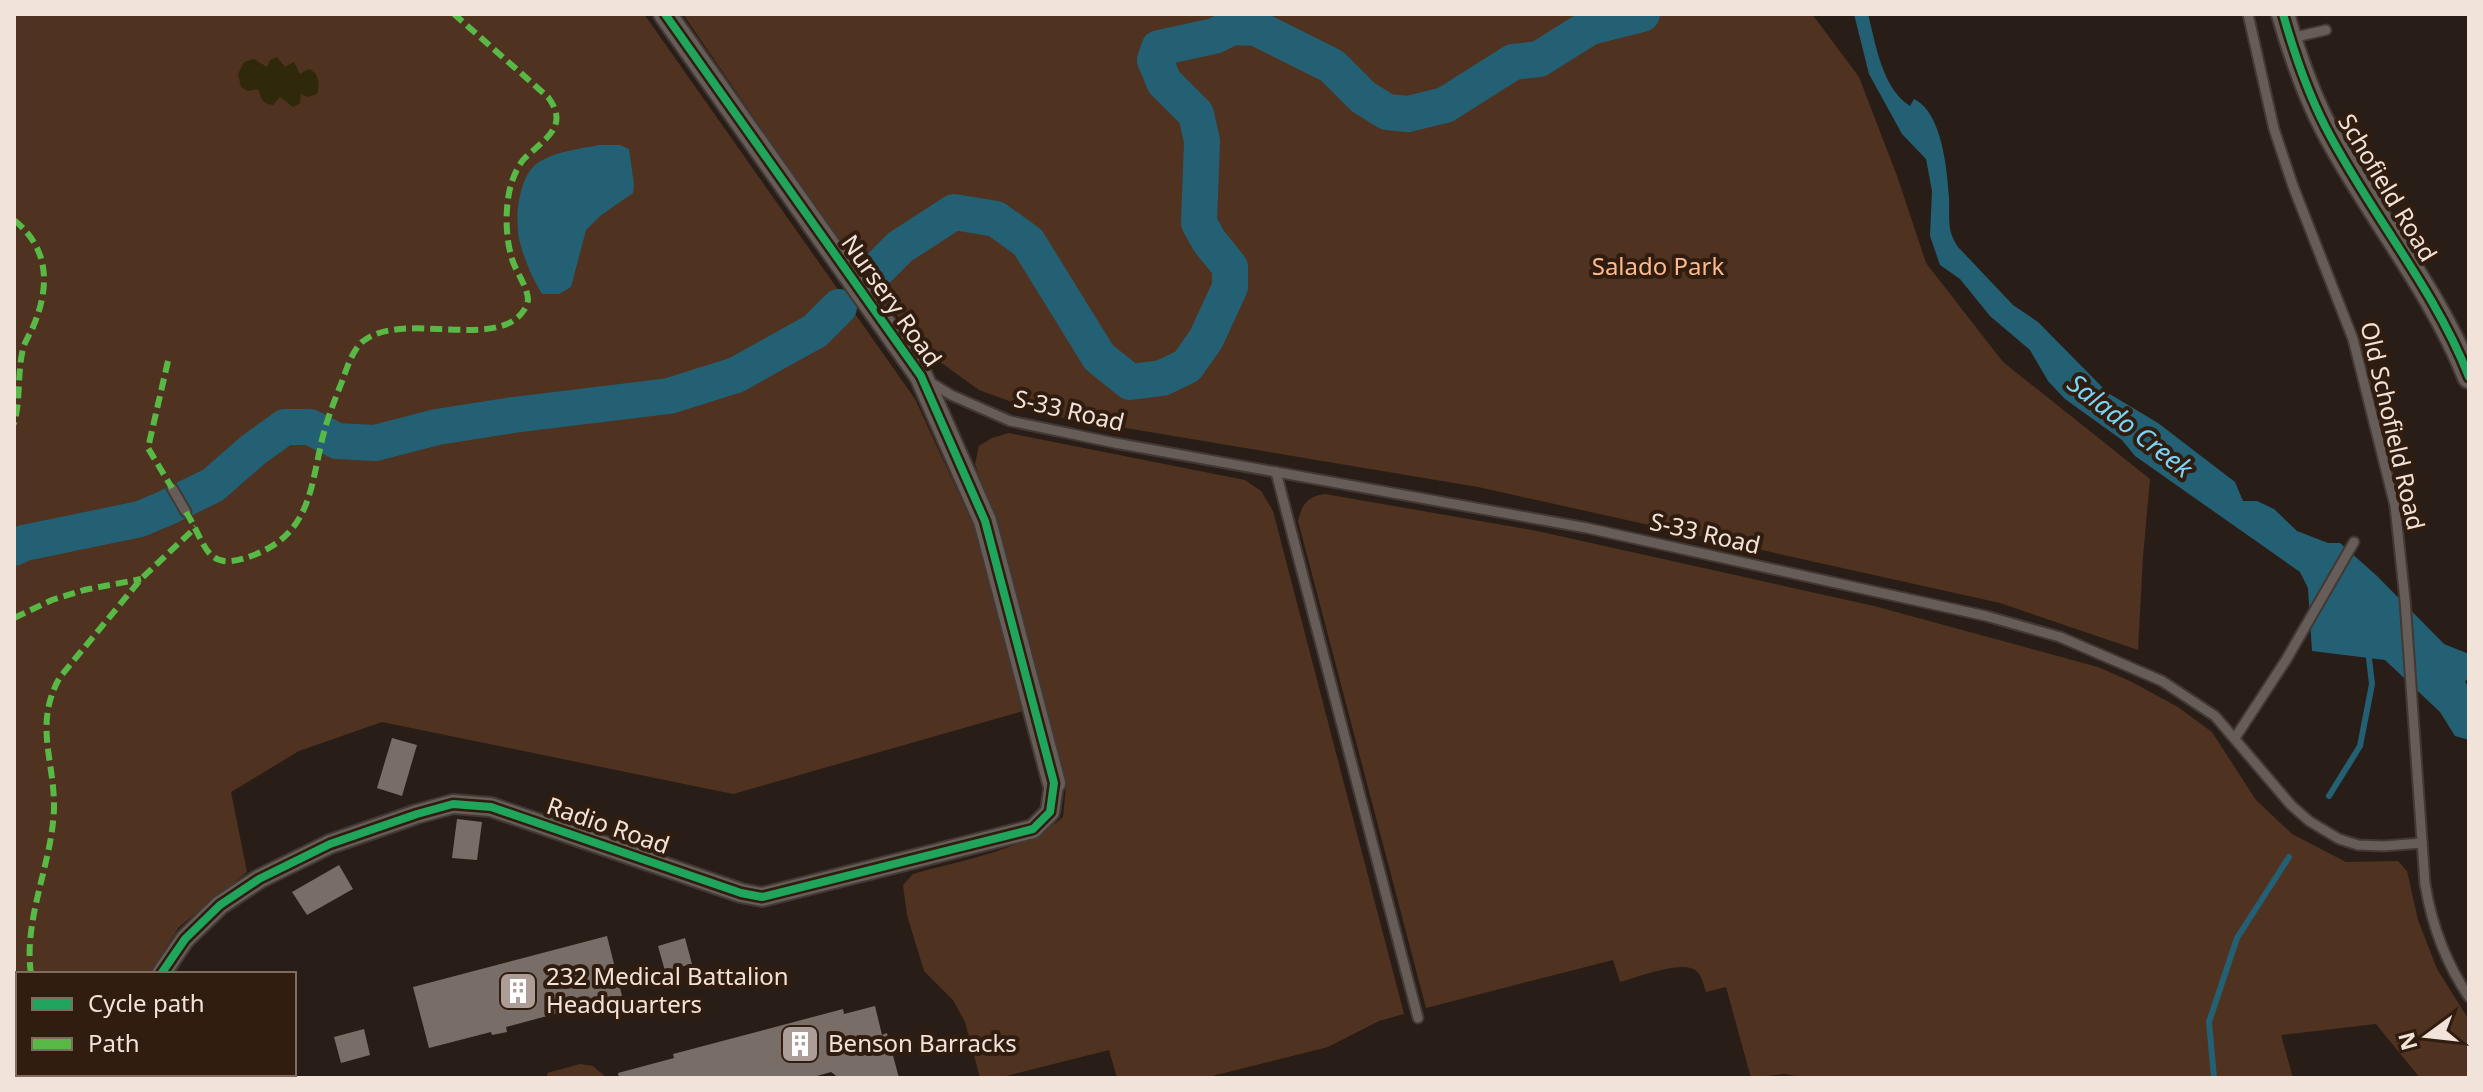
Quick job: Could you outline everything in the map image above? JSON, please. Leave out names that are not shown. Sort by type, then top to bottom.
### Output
[{"type":"street","name":"Nursery Road","points":[[665,14],[921,376],[985,521],[1054,783]]},
{"type":"street","name":"Schofield Road","points":[[2283,14],[2325,127],[2435,306],[2469,377]]},
{"type":"street","name":"Radio Road","points":[[162,972],[185,939],[220,905],[259,879],[330,844],[453,804],[491,807],[741,893],[762,897],[1033,829],[1050,812],[1054,783]]},
{"type":"lane","name":"Old Schofield Road","points":[[2248,14],[2274,129],[2357,353],[2395,506],[2405,600],[2425,884],[2431,918],[2450,967],[2469,997]]},
{"type":"lane","points":[[2291,38],[2326,30]]},
{"type":"lane","name":"S-33 Road","points":[[921,376],[951,395],[1010,421],[1587,528],[1986,616],[2087,646],[2162,681],[2215,716],[2291,805],[2309,821],[2339,839],[2358,845],[2422,843]]},
{"type":"lane","points":[[1276,472],[1418,1018]]},
{"type":"lane","points":[[172,488],[186,512]]},
{"type":"lane","points":[[2235,738],[2286,660],[2354,542]]},
{"type":"green space","points":[[14,14],[644,14],[915,399],[975,529],[1023,711],[733,794],[382,722],[299,751],[231,792],[247,872],[179,927],[150,972],[16,972],[16,1076],[119,1078],[14,1078]]},
{"type":"green space","name":"Salado Park","points":[[683,14],[1812,14],[1859,77],[1926,263],[2003,362],[2150,479],[2138,650],[2000,603],[1478,487],[1048,415],[979,390],[936,359],[863,277]]},
{"type":"green space","points":[[1009,433],[1245,480],[1261,491],[1273,511],[1404,1014],[1379,1021],[1328,1047],[1204,1078],[1117,1078],[1109,1050],[998,1078],[980,1078],[965,1022],[953,1000],[924,971],[907,915],[903,885],[913,874],[972,859],[1031,838],[1063,817],[1066,787],[990,506],[975,464],[979,446]]},
{"type":"green space","points":[[1325,494],[1537,531],[1874,606],[2098,667],[2130,681],[2178,707],[2212,732],[2256,800],[2292,834],[2346,862],[2398,861],[2407,871],[2418,920],[2437,969],[2469,1020],[2469,1078],[2420,1078],[2376,1024],[2281,1035],[2293,1078],[1806,1078],[1785,1074],[1751,1078],[1726,987],[1706,992],[1699,974],[1688,967],[1669,968],[1620,982],[1613,960],[1426,1008],[1298,521],[1307,502]]},
{"type":"green space","points":[[580,1064],[593,1066],[607,1078],[548,1078],[547,1073]]},
{"type":"sand","points":[[277,57],[285,67],[294,62],[300,74],[309,69],[315,73],[318,79],[317,94],[308,97],[301,94],[300,103],[293,107],[280,97],[273,105],[266,103],[258,89],[248,91],[241,87],[238,74],[244,62],[254,59],[267,67],[270,60]]},
{"type":"water","name":"Salado Creek","points":[[1854,14],[1868,14],[1877,52],[1900,98],[1910,106],[1914,99],[1923,106],[1937,128],[1947,172],[1950,229],[1958,247],[2013,305],[2038,322],[2108,393],[2158,423],[2235,482],[2243,501],[2257,501],[2274,509],[2297,531],[2328,543],[2340,543],[2444,644],[2469,654],[2469,679],[2465,681],[2469,690],[2469,740],[2455,736],[2440,712],[2385,660],[2312,651],[2308,588],[2300,572],[2135,456],[2122,440],[2065,399],[2048,381],[2030,350],[1990,316],[1960,279],[1940,265],[1930,236],[1932,191],[1926,159],[1902,134],[1869,74]]},
{"type":"water","points":[[599,145],[620,145],[629,149],[633,193],[586,230],[571,287],[559,294],[542,294],[520,243],[517,222],[522,187],[532,168],[546,158]]},
{"type":"building","points":[[392,738],[417,745],[402,796],[377,788]]},
{"type":"building","points":[[457,819],[482,822],[477,860],[452,858]]},
{"type":"building","points":[[339,865],[353,889],[307,915],[292,892]]},
{"type":"building","name":"232 Medical Battalion Headquarters","points":[[607,936],[622,996],[506,1027],[507,1032],[492,1035],[491,1032],[429,1048],[413,987]]},
{"type":"building","points":[[685,938],[692,964],[665,971],[658,946]]},
{"type":"building","name":"Benson Barracks","points":[[875,1006],[882,1035],[887,1033],[899,1078],[839,1078],[831,1072],[810,1078],[619,1078],[618,1073],[674,1058],[673,1054],[843,1009],[844,1014]]},
{"type":"building","points":[[364,1029],[370,1055],[341,1063],[334,1037]]},
{"type":"waterway","points":[[871,276],[900,247],[954,212],[996,219],[1028,242],[1099,357],[1130,382],[1162,378],[1187,366],[1206,339],[1230,287],[1230,267],[1199,223],[1202,141],[1196,114],[1164,82],[1155,60],[1159,48],[1214,36],[1233,27],[1256,28],[1332,66],[1363,97],[1387,112],[1408,114],[1445,105],[1513,62],[1539,59],[1590,27],[1642,14]]},
{"type":"waterway","points":[[14,548],[24,543],[140,519],[166,508],[213,485],[285,427],[310,427],[337,441],[375,443],[437,427],[669,396],[736,375],[815,331],[839,307]]},
{"type":"waterway","points":[[2329,796],[2360,746],[2372,684],[2368,650]]},
{"type":"waterway","points":[[2214,1078],[2209,1022],[2237,938],[2289,857]]},
{"type":"marked path","points":[[186,512],[204,546],[217,559],[238,560],[274,545],[289,532],[307,501],[330,413],[351,359],[362,342],[379,333],[400,329],[493,328],[511,322],[524,310],[527,294],[508,243],[508,201],[512,180],[520,164],[555,125],[554,108],[548,97],[454,14]]},
{"type":"marked path","points":[[14,220],[35,243],[44,283],[39,312],[23,349],[14,424]]},
{"type":"marked path","points":[[168,361],[148,448],[172,488]]},
{"type":"marked path","points":[[31,972],[31,933],[54,809],[46,727],[52,694],[60,677],[141,579],[196,527]]},
{"type":"marked path","points":[[14,618],[52,600],[84,590],[141,579]]},
{"type":"cycle path","points":[[162,972],[185,939],[220,905],[259,879],[330,844],[453,804],[491,807],[741,893],[762,897],[1033,829],[1050,812],[1054,783],[985,521],[921,376],[665,14]]},
{"type":"cycle path","points":[[2283,14],[2302,72],[2326,128],[2438,312],[2469,377]]},
{"type":"place","name":"232 Medical Battalion Headquarters","points":[[518,991]]},
{"type":"place","name":"Benson Barracks","points":[[800,1044]]}]
